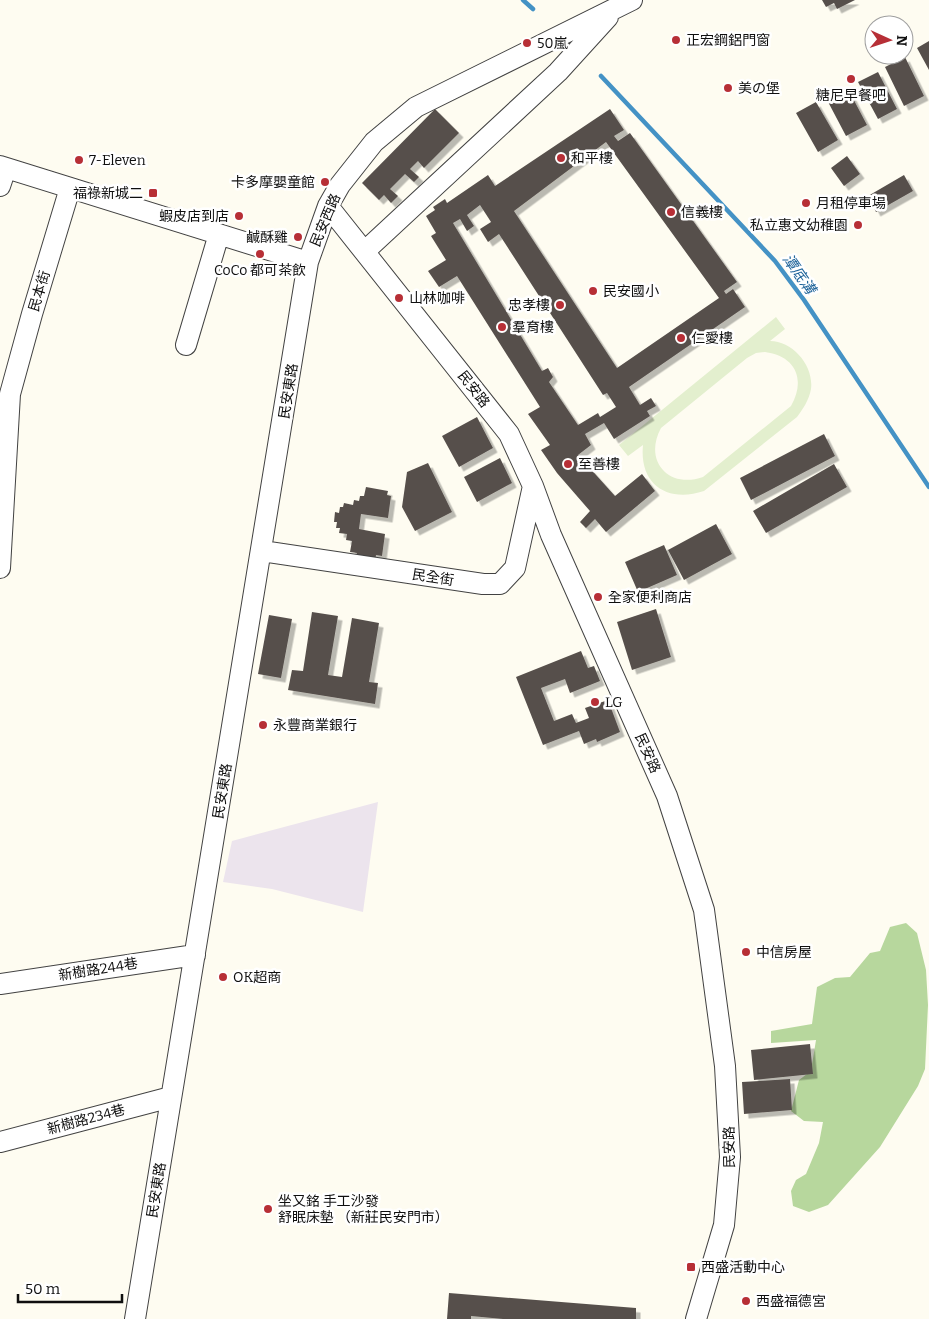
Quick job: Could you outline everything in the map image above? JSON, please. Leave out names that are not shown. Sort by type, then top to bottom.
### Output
[{"type":"street","name":"民安西路","points":[[2,174],[70,188],[308,262],[328,206],[340,185],[374,142],[416,107],[618,3]]},
{"type":"street","points":[[364,251],[558,72],[618,3]]},
{"type":"street","name":"民本街","points":[[0,568],[5,393],[32,314],[70,188]]},
{"type":"street","name":"民安路","points":[[328,206],[510,434],[533,486],[551,535],[667,796],[704,910],[725,1066],[730,1157],[724,1225],[696,1319]]},
{"type":"street","points":[[186,345],[219,234]]},
{"type":"street","name":"民安東路","points":[[135,1319],[308,262]]},
{"type":"street","name":"民全街","points":[[262,551],[483,584],[500,584],[515,568],[533,486]]},
{"type":"street","name":"新樹路244巷","points":[[0,984],[195,955]]},
{"type":"street","name":"新樹路234巷","points":[[0,1142],[172,1097]]},
{"type":"shaded area","points":[[378,802],[363,912],[272,889],[223,882],[232,841]]},
{"type":"green space","points":[[776,317],[785,329],[770,341],[787,345],[794,350],[800,356],[809,372],[811,380],[810,393],[806,404],[797,417],[704,491],[679,494],[658,488],[646,471],[643,459],[643,445],[628,456],[619,445]],"holes":[[[756,353],[776,354],[791,364],[798,379],[798,387],[791,406],[703,477],[691,480],[680,479],[662,469],[657,461],[655,451],[656,440],[661,428],[747,358]]]},
{"type":"green space","points":[[906,923],[917,933],[926,970],[928,1005],[925,1069],[918,1086],[880,1147],[828,1205],[809,1212],[793,1206],[791,1191],[796,1180],[806,1174],[819,1143],[823,1122],[804,1121],[791,1111],[799,1080],[811,1071],[816,1040],[771,1043],[771,1031],[812,1024],[817,987],[835,978],[850,977],[870,953],[880,951],[890,927]]},
{"type":"building","points":[[822,0],[855,0],[837,9],[834,3],[826,7]]},
{"type":"building","points":[[929,41],[929,70],[917,48]]},
{"type":"building","points":[[889,65],[909,65],[924,96],[904,106],[885,67]]},
{"type":"building","points":[[878,72],[897,109],[878,119],[858,82]]},
{"type":"building","points":[[847,87],[867,125],[846,136],[826,98]]},
{"type":"building","points":[[816,102],[838,140],[818,152],[796,113]]},
{"type":"building","points":[[435,109],[459,133],[424,168],[418,161],[410,169],[419,177],[414,182],[405,174],[390,189],[398,196],[391,203],[384,195],[379,200],[362,183]]},
{"type":"building","points":[[610,109],[624,130],[614,136],[618,141],[630,133],[737,282],[724,291],[726,294],[733,289],[745,307],[629,387],[640,405],[651,398],[656,406],[647,411],[650,416],[614,439],[604,423],[585,434],[591,445],[578,455],[615,496],[642,474],[655,491],[606,532],[595,519],[586,528],[580,522],[590,511],[557,473],[541,450],[550,445],[528,414],[540,407],[457,276],[439,287],[428,271],[446,260],[431,236],[436,233],[426,216],[435,210],[433,207],[445,199],[447,203],[488,175],[495,186]],"holes":[[[606,142],[719,298],[617,368],[514,211]],[[480,205],[491,222],[480,229],[488,242],[499,234],[603,395],[607,393],[616,407],[600,417],[598,413],[578,425],[549,382],[553,377],[548,368],[542,371],[453,223],[460,219],[467,231],[474,226],[467,215]]]},
{"type":"building","points":[[847,156],[860,174],[844,186],[831,168]]},
{"type":"building","points":[[904,175],[913,191],[876,212],[868,196]]},
{"type":"building","points":[[477,417],[493,448],[459,467],[442,436]]},
{"type":"building","points":[[824,434],[835,456],[751,500],[740,478]]},
{"type":"building","points":[[500,458],[512,483],[477,502],[464,477]]},
{"type":"building","points":[[428,463],[452,512],[415,531],[402,507],[407,472]]},
{"type":"building","points":[[834,464],[847,487],[766,533],[753,511]]},
{"type":"building","points":[[366,487],[388,491],[387,495],[391,496],[388,518],[361,514],[359,529],[385,534],[382,556],[376,555],[375,563],[355,559],[357,553],[350,552],[352,541],[346,540],[347,534],[339,533],[340,528],[336,528],[337,522],[334,522],[335,512],[339,513],[340,507],[343,507],[344,503],[353,505],[354,500],[359,501],[360,496],[364,496]]},
{"type":"building","points":[[716,524],[732,554],[684,580],[668,550]]},
{"type":"building","points":[[664,545],[677,575],[638,592],[625,562]]},
{"type":"building","points":[[656,609],[671,657],[632,670],[617,622]]},
{"type":"building","points":[[312,612],[338,616],[328,675],[342,677],[352,618],[379,623],[369,682],[378,683],[375,704],[288,690],[292,670],[303,671]]},
{"type":"building","points":[[269,615],[292,619],[281,678],[258,674]]},
{"type":"building","points":[[581,651],[588,668],[594,666],[600,681],[570,693],[565,679],[541,688],[554,721],[572,714],[576,723],[589,718],[585,708],[608,700],[620,732],[597,742],[596,739],[584,744],[579,731],[543,745],[516,677]]},
{"type":"building","points":[[810,1044],[813,1074],[754,1080],[751,1050]]},
{"type":"building","points":[[790,1079],[792,1110],[744,1114],[742,1082]]},
{"type":"building","points":[[449,1293],[636,1308],[636,1319],[503,1319],[471,1316],[471,1319],[447,1319]]},
{"type":"waterway","name":"潭底溝","points":[[523,0],[533,9]]},
{"type":"waterway","name":"潭底溝","points":[[601,76],[775,261],[804,300],[929,487]]},
{"type":"place","name":"正宏鋼鋁門窗","points":[[676,40]]},
{"type":"place","name":"50嵐","points":[[527,43]]},
{"type":"place","name":"糖尼早餐吧","points":[[851,79]]},
{"type":"place","name":"美の堡","points":[[728,88]]},
{"type":"place","name":"和平樓","points":[[561,158]]},
{"type":"place","name":"7-Eleven","points":[[79,160]]},
{"type":"place","name":"卡多摩嬰童館","points":[[325,182]]},
{"type":"place","name":"福祿新城二","points":[[153,193]]},
{"type":"place","name":"月租停車場","points":[[806,203]]},
{"type":"place","name":"信義樓","points":[[671,212]]},
{"type":"place","name":"蝦皮店到店","points":[[239,216]]},
{"type":"place","name":"私立惠文幼稚園","points":[[858,225]]},
{"type":"place","name":"鹹酥雞","points":[[298,237]]},
{"type":"place","name":"CoCo 都可茶飲","points":[[260,254]]},
{"type":"place","name":"民安國小","points":[[593,291]]},
{"type":"place","name":"山林咖啡","points":[[399,298]]},
{"type":"place","name":"忠孝樓","points":[[560,305]]},
{"type":"place","name":"羣育樓","points":[[502,327]]},
{"type":"place","name":"仁愛樓","points":[[681,338]]},
{"type":"place","name":"至善樓","points":[[568,464]]},
{"type":"place","name":"全家便利商店","points":[[598,597]]},
{"type":"place","name":"LG","points":[[595,702]]},
{"type":"place","name":"永豐商業銀行","points":[[263,725]]},
{"type":"place","name":"中信房屋","points":[[746,952]]},
{"type":"place","name":"OK超商","points":[[223,977]]},
{"type":"place","name":"坐又銘 手工沙發 舒眠床墊 （新莊民安門市）","points":[[268,1209]]},
{"type":"place","name":"西盛活動中心","points":[[691,1267]]},
{"type":"place","name":"西盛福德宮","points":[[746,1301]]}]
